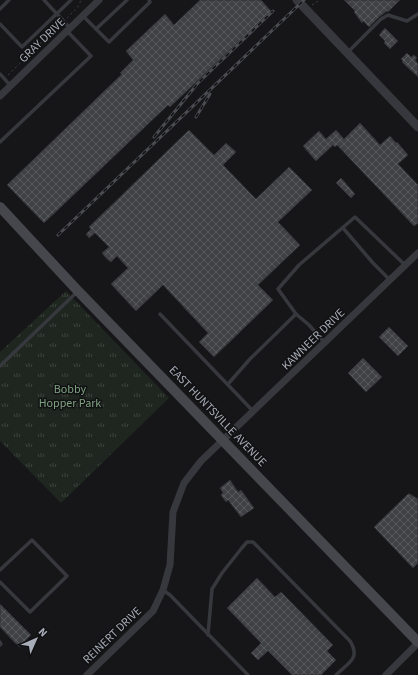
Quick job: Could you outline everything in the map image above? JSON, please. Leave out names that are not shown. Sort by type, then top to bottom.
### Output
[{"type":"main road","name":"EAST HUNTSVILLE AVENUE","points":[[0,207],[78,291],[418,643]]},
{"type":"street","name":"GRAY DRIVE","points":[[0,96],[99,0]]},
{"type":"street","points":[[297,0],[418,127]]},
{"type":"street","name":"KAWNEER DRIVE","points":[[222,440],[418,253]]},
{"type":"street","name":"REINERT DRIVE","points":[[90,674],[152,611],[162,590],[170,565],[173,512],[184,484],[200,461],[222,440]]},
{"type":"street","points":[[386,675],[418,643]]},
{"type":"lane","points":[[0,9],[9,0]]},
{"type":"lane","points":[[0,142],[91,56],[68,29],[64,21],[44,0]]},
{"type":"lane","points":[[0,24],[22,47],[71,0]]},
{"type":"lane","points":[[96,29],[127,0]]},
{"type":"lane","points":[[83,15],[109,42],[150,2],[148,0]]},
{"type":"lane","points":[[347,52],[381,19],[388,15],[407,21],[418,14]]},
{"type":"lane","points":[[0,74],[11,85]]},
{"type":"lane","points":[[324,342],[309,325],[296,314],[278,289],[299,265],[355,218],[405,266]]},
{"type":"lane","points":[[343,228],[373,263],[390,280]]},
{"type":"lane","points":[[0,366],[78,291]]},
{"type":"lane","points":[[160,314],[252,411]]},
{"type":"lane","points":[[228,384],[250,359],[296,314]]},
{"type":"lane","points":[[0,570],[32,540],[67,576],[30,612],[0,582]]},
{"type":"lane","points":[[208,635],[212,589],[222,573],[247,542],[253,542],[344,636],[354,649],[355,653],[353,659],[336,675]]},
{"type":"lane","points":[[162,590],[170,595],[248,675]]},
{"type":"path","points":[[4,78],[78,7],[81,0]]},
{"type":"path","points":[[312,5],[320,0]]},
{"type":"green space","name":"Bobby Hopper Park","points":[[66,291],[169,398],[61,503],[0,441],[0,352]]},
{"type":"building","points":[[200,0],[261,0],[271,11],[170,107],[168,105],[44,223],[7,185],[122,74],[120,73],[133,60],[126,51],[165,14],[174,25]]},
{"type":"building","points":[[344,0],[400,0],[369,27],[363,21],[362,23],[354,12],[355,11]]},
{"type":"building","points":[[385,28],[398,41],[390,49],[379,35]]},
{"type":"building","points":[[407,53],[411,57],[414,55],[417,58],[415,60],[418,64],[418,77],[402,62],[403,61],[401,59]]},
{"type":"building","points":[[360,123],[380,145],[390,136],[408,155],[398,164],[418,185],[418,223],[414,226],[337,145],[335,147],[333,145],[316,161],[303,146],[319,131],[326,139],[336,130],[344,139]]},
{"type":"building","points":[[189,130],[214,155],[226,143],[236,152],[223,165],[256,199],[289,167],[312,190],[278,222],[300,245],[258,285],[273,300],[214,357],[199,342],[208,333],[163,285],[136,311],[111,284],[128,268],[117,256],[111,262],[106,258],[102,253],[109,247],[95,233],[89,238],[86,234],[91,229],[89,227]]},
{"type":"building","points":[[341,178],[355,194],[351,198],[336,183]]},
{"type":"building","points":[[389,327],[408,346],[398,356],[379,337]]},
{"type":"building","points":[[363,358],[382,377],[366,392],[348,373]]},
{"type":"building","points":[[230,480],[238,492],[241,490],[254,508],[241,517],[228,500],[226,502],[221,495],[223,493],[220,488]]},
{"type":"building","points":[[408,494],[418,499],[418,563],[413,568],[374,527]]},
{"type":"building","points":[[257,578],[275,597],[281,592],[333,645],[327,651],[336,660],[321,675],[292,675],[268,651],[258,660],[251,653],[261,643],[227,608]]},
{"type":"building","points":[[0,604],[31,635],[19,647],[0,627]]},
{"type":"railway","points":[[58,235],[304,0]]},
{"type":"railway","points":[[154,137],[198,83],[273,11]]},
{"type":"railway","points":[[196,117],[210,94]]}]
